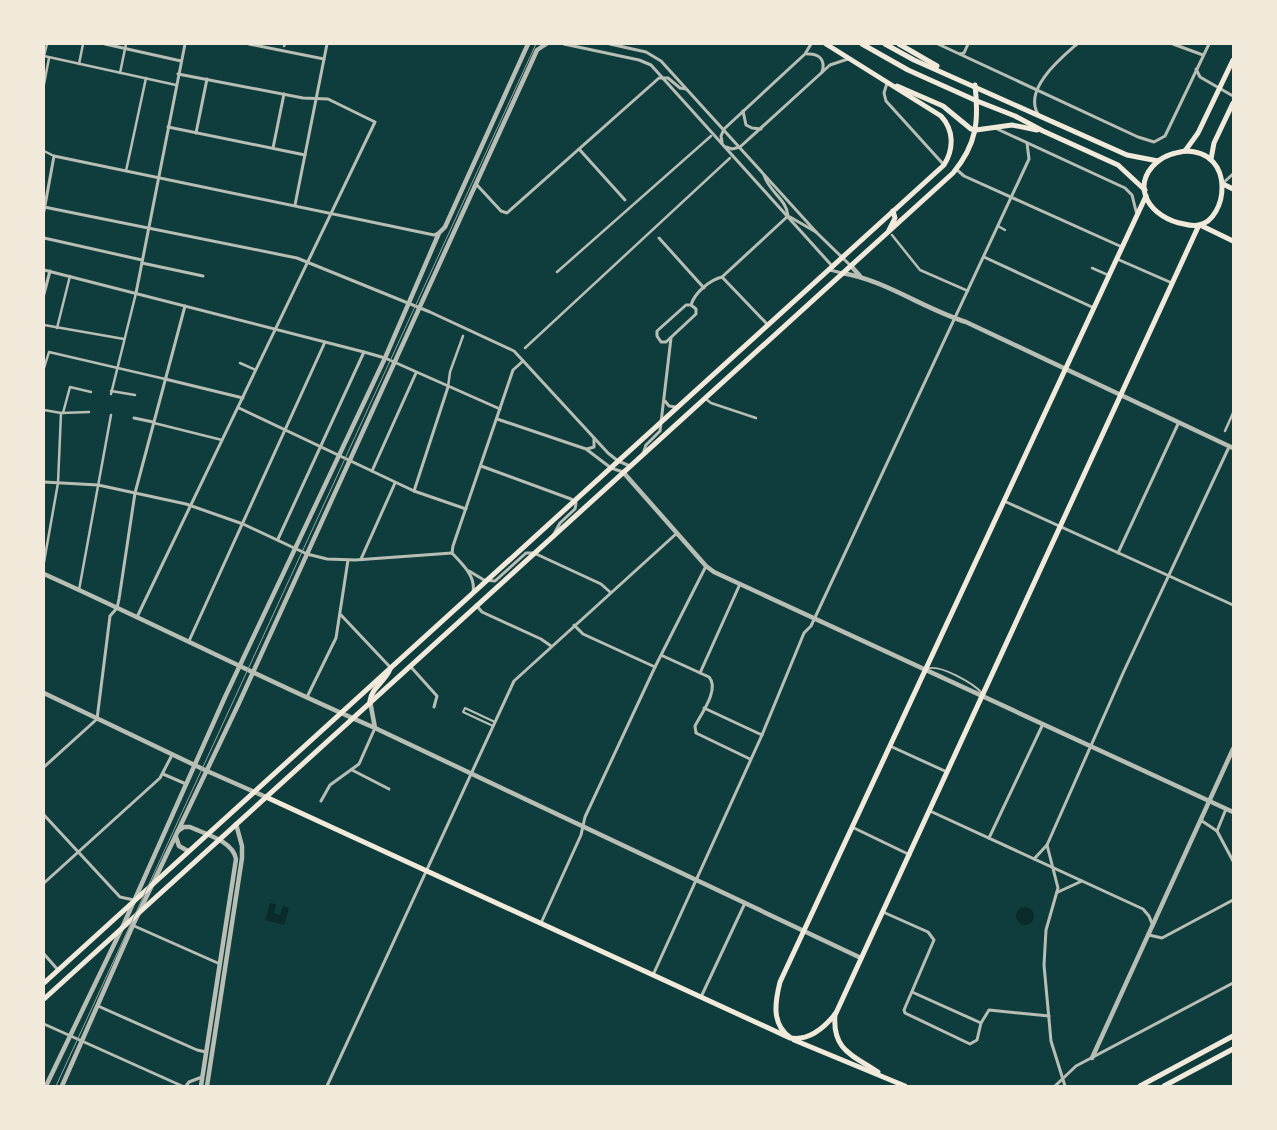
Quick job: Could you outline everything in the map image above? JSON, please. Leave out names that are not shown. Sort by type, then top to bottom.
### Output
[{"type":"main road","points":[[44,984],[944,165],[951,145],[950,132],[945,121],[936,112],[826,44]]},
{"type":"main road","points":[[862,44],[908,70],[977,102],[1016,116],[1043,131],[1118,165],[1145,193],[1150,207],[1163,218],[1174,222],[1199,225],[1233,241]]},
{"type":"main road","points":[[885,44],[914,60],[950,74],[1127,155],[1147,161],[1158,161]]},
{"type":"main road","points":[[899,44],[950,74]]},
{"type":"main road","points":[[1185,151],[1198,133],[1233,60]]},
{"type":"main road","points":[[887,83],[906,89],[943,106],[962,124],[976,130],[1012,125],[1043,131]]},
{"type":"main road","points":[[44,999],[122,928],[130,924],[139,912],[476,605],[706,399],[842,273],[891,233],[956,169],[976,130],[977,102],[974,85]]},
{"type":"main road","points":[[1211,159],[1214,143],[1233,103]]},
{"type":"main road","points":[[1185,151],[1199,152],[1211,159],[1220,170],[1223,184],[1214,212],[1199,225],[836,1013],[818,1031],[802,1038],[791,1038],[778,1024],[777,995],[804,929],[1137,216],[1150,171],[1158,161],[1172,154],[1185,151]]},
{"type":"main road","points":[[1223,184],[1233,189]]},
{"type":"main road","points":[[891,233],[895,218],[894,212]]},
{"type":"main road","points":[[370,701],[371,694],[386,678],[390,668]]},
{"type":"main road","points":[[266,797],[701,998],[905,1086]]},
{"type":"main road","points":[[836,1013],[836,1035],[844,1050],[891,1080]]},
{"type":"main road","points":[[1140,1086],[1233,1036]]},
{"type":"main road","points":[[1164,1086],[1233,1050]]},
{"type":"street","points":[[47,44],[44,56],[49,58],[176,85]]},
{"type":"street","points":[[79,64],[83,44]]},
{"type":"street","points":[[104,44],[126,46],[181,60]]},
{"type":"street","points":[[135,395],[111,392],[136,294],[185,44]]},
{"type":"street","points":[[252,44],[324,60]]},
{"type":"street","points":[[295,205],[327,44]]},
{"type":"street","points":[[46,1086],[135,900],[186,784],[385,358],[440,232],[449,218],[528,44]]},
{"type":"street","points":[[139,912],[207,771],[396,364],[419,308],[477,185],[536,52],[546,44]]},
{"type":"street","points":[[564,44],[646,62],[662,77],[788,216],[831,268],[842,273],[860,276],[1066,369],[1121,397],[1231,448],[1169,576],[1047,845],[1034,859]]},
{"type":"street","points":[[610,44],[638,50],[654,56],[724,129],[817,233],[860,276]]},
{"type":"street","points":[[723,145],[721,136],[724,129],[805,54],[811,44]]},
{"type":"street","points":[[938,44],[1138,137],[1157,142],[1165,136],[1209,44]]},
{"type":"street","points":[[959,54],[964,53],[968,44]]},
{"type":"street","points":[[1040,116],[1035,106],[1037,90],[1055,64],[1077,44]]},
{"type":"street","points":[[1173,44],[1203,55]]},
{"type":"street","points":[[120,73],[126,46]]},
{"type":"street","points":[[805,54],[812,53],[821,58],[824,65],[822,73]]},
{"type":"street","points":[[44,84],[49,58]]},
{"type":"street","points":[[723,145],[732,149],[740,147],[834,63],[848,59]]},
{"type":"street","points":[[1196,69],[1200,77],[1233,96]]},
{"type":"street","points":[[137,616],[239,408],[375,122],[328,99],[284,94],[178,74]]},
{"type":"street","points":[[477,185],[501,211],[508,213],[653,82],[662,77],[671,79],[680,88],[688,90]]},
{"type":"street","points":[[126,171],[146,78]]},
{"type":"street","points":[[196,132],[207,80]]},
{"type":"street","points":[[887,83],[884,93],[886,101],[944,165]]},
{"type":"street","points":[[273,148],[284,94]]},
{"type":"street","points":[[743,111],[742,118],[746,125],[761,129]]},
{"type":"street","points":[[168,127],[305,155]]},
{"type":"street","points":[[995,127],[1125,188],[1132,195],[1137,216]]},
{"type":"street","points":[[557,272],[711,136]]},
{"type":"street","points":[[653,976],[762,735],[790,663],[804,633],[814,618],[1029,158],[1027,143]]},
{"type":"street","points":[[578,149],[625,200]]},
{"type":"street","points":[[44,151],[54,156],[434,235],[440,232]]},
{"type":"street","points":[[44,211],[54,156]]},
{"type":"street","points":[[525,348],[730,158]]},
{"type":"street","points":[[956,169],[964,176],[1122,247]]},
{"type":"street","points":[[691,305],[704,288],[714,279],[722,277],[788,216],[788,209],[768,185],[763,173]]},
{"type":"street","points":[[1223,184],[1233,174]]},
{"type":"street","points":[[44,207],[308,263],[419,308],[514,351],[593,438],[618,461],[630,466]]},
{"type":"street","points":[[788,216],[795,218],[808,230],[817,233]]},
{"type":"street","points":[[998,226],[1005,230]]},
{"type":"street","points":[[891,233],[920,270],[968,291]]},
{"type":"street","points":[[44,238],[203,276]]},
{"type":"street","points":[[659,238],[704,288]]},
{"type":"street","points":[[984,257],[1094,308]]},
{"type":"street","points":[[1117,259],[1172,284]]},
{"type":"street","points":[[1092,268],[1109,276]]},
{"type":"street","points":[[44,270],[385,358],[500,409]]},
{"type":"street","points":[[44,294],[50,271]]},
{"type":"street","points":[[57,328],[70,276]]},
{"type":"street","points":[[722,277],[768,325]]},
{"type":"street","points":[[686,305],[691,305],[696,309],[696,314],[671,338],[664,342],[656,334],[686,305]]},
{"type":"street","points":[[44,767],[97,719],[110,616],[117,608],[135,493],[185,306]]},
{"type":"street","points":[[44,325],[124,339]]},
{"type":"street","points":[[414,492],[448,387],[450,372],[463,336]]},
{"type":"street","points":[[643,454],[646,445],[659,432],[662,422],[671,338]]},
{"type":"street","points":[[189,641],[325,342]]},
{"type":"street","points":[[44,368],[49,352],[243,398]]},
{"type":"street","points":[[278,539],[364,352]]},
{"type":"street","points":[[452,554],[513,370],[523,361]]},
{"type":"street","points":[[240,363],[256,370]]},
{"type":"street","points":[[372,472],[416,373]]},
{"type":"street","points":[[44,562],[58,483],[62,413],[70,387],[91,392]]},
{"type":"street","points":[[664,398],[669,406],[679,406]]},
{"type":"street","points":[[706,399],[711,403],[756,418]]},
{"type":"street","points":[[239,408],[414,492],[466,509]]},
{"type":"street","points":[[44,410],[62,413],[90,412]]},
{"type":"street","points":[[1225,431],[1233,413]]},
{"type":"street","points":[[79,590],[111,415]]},
{"type":"street","points":[[134,418],[222,440]]},
{"type":"street","points":[[497,419],[586,449],[611,468],[624,472],[706,566],[714,572],[1233,812]]},
{"type":"street","points":[[1118,553],[1178,424]]},
{"type":"street","points":[[586,449],[594,447],[593,438]]},
{"type":"street","points":[[481,466],[574,501],[575,509],[560,523],[554,535]]},
{"type":"street","points":[[44,482],[98,485],[190,507],[243,524],[307,554],[328,559],[348,560],[452,554],[467,569],[486,581],[494,581],[526,553],[534,553],[600,583],[610,592]]},
{"type":"street","points":[[361,559],[395,483]]},
{"type":"street","points":[[1004,501],[1233,605]]},
{"type":"street","points":[[327,1086],[517,678],[677,532]]},
{"type":"street","points":[[307,698],[336,638],[348,560]]},
{"type":"street","points":[[540,923],[656,667],[706,566]]},
{"type":"street","points":[[467,569],[474,582],[473,592]]},
{"type":"street","points":[[44,574],[253,670],[307,698],[584,825],[861,958]]},
{"type":"street","points":[[700,673],[740,584]]},
{"type":"street","points":[[476,605],[482,612],[541,639],[551,646]]},
{"type":"street","points":[[341,615],[390,668]]},
{"type":"street","points":[[574,625],[583,634],[656,667]]},
{"type":"street","points":[[663,656],[711,679],[713,684],[695,726],[696,733],[750,760]]},
{"type":"street","points":[[409,666],[437,696],[434,707]]},
{"type":"street","points":[[44,693],[266,797]]},
{"type":"street","points":[[321,801],[328,787],[359,764],[375,728],[370,701]]},
{"type":"street","points":[[704,708],[762,735]]},
{"type":"street","points":[[989,838],[1043,724]]},
{"type":"street","points":[[890,746],[948,773]]},
{"type":"street","points":[[1092,1058],[1202,821],[1233,749]]},
{"type":"street","points":[[44,883],[163,774],[172,754]]},
{"type":"street","points":[[352,770],[389,789]]},
{"type":"street","points":[[163,774],[186,784]]},
{"type":"street","points":[[1217,832],[1226,808]]},
{"type":"street","points":[[930,811],[1143,909],[1149,916],[1153,926]]},
{"type":"street","points":[[44,815],[120,897],[135,900]]},
{"type":"street","points":[[1202,821],[1217,832],[1233,861]]},
{"type":"street","points":[[207,1086],[242,858],[242,846],[236,824]]},
{"type":"street","points":[[177,832],[187,827],[218,840],[232,848],[236,859],[201,1086]]},
{"type":"street","points":[[852,828],[910,855]]},
{"type":"street","points":[[177,832],[178,844],[188,851]]},
{"type":"street","points":[[1047,845],[1058,888],[1046,930],[1044,947],[1049,1016],[1051,1041],[1061,1079],[1065,1086]]},
{"type":"street","points":[[1056,894],[1062,888],[1082,881]]},
{"type":"street","points":[[1149,935],[1162,938],[1233,900]]},
{"type":"street","points":[[701,998],[746,902]]},
{"type":"street","points":[[884,912],[928,932],[933,937],[934,943],[904,1010],[905,1013],[970,1044],[975,1042],[981,1023],[988,1012],[993,1010],[1049,1016]]},
{"type":"street","points":[[62,1086],[98,1006],[130,924],[220,964]]},
{"type":"street","points":[[44,954],[58,970]]},
{"type":"street","points":[[221,954],[227,955]]},
{"type":"street","points":[[218,973],[224,974]]},
{"type":"street","points":[[1055,1086],[1073,1068],[1233,983]]},
{"type":"street","points":[[912,992],[981,1023]]},
{"type":"street","points":[[98,1006],[197,1050],[206,1052]]},
{"type":"street","points":[[44,1024],[182,1086]]},
{"type":"street","points":[[186,1086],[189,1082],[202,1077]]},
{"type":"lane","points":[[493,726],[463,712],[465,708],[495,722]]},
{"type":"water","points":[[270,903],[276,904],[274,913],[280,915],[283,906],[289,908],[284,925],[265,920]]},
{"type":"water","points":[[1025,907],[1033,912],[1034,916],[1029,924],[1025,925],[1017,920],[1016,916],[1021,908]]},
{"type":"tram line","points":[[56,1086],[536,44]]}]
